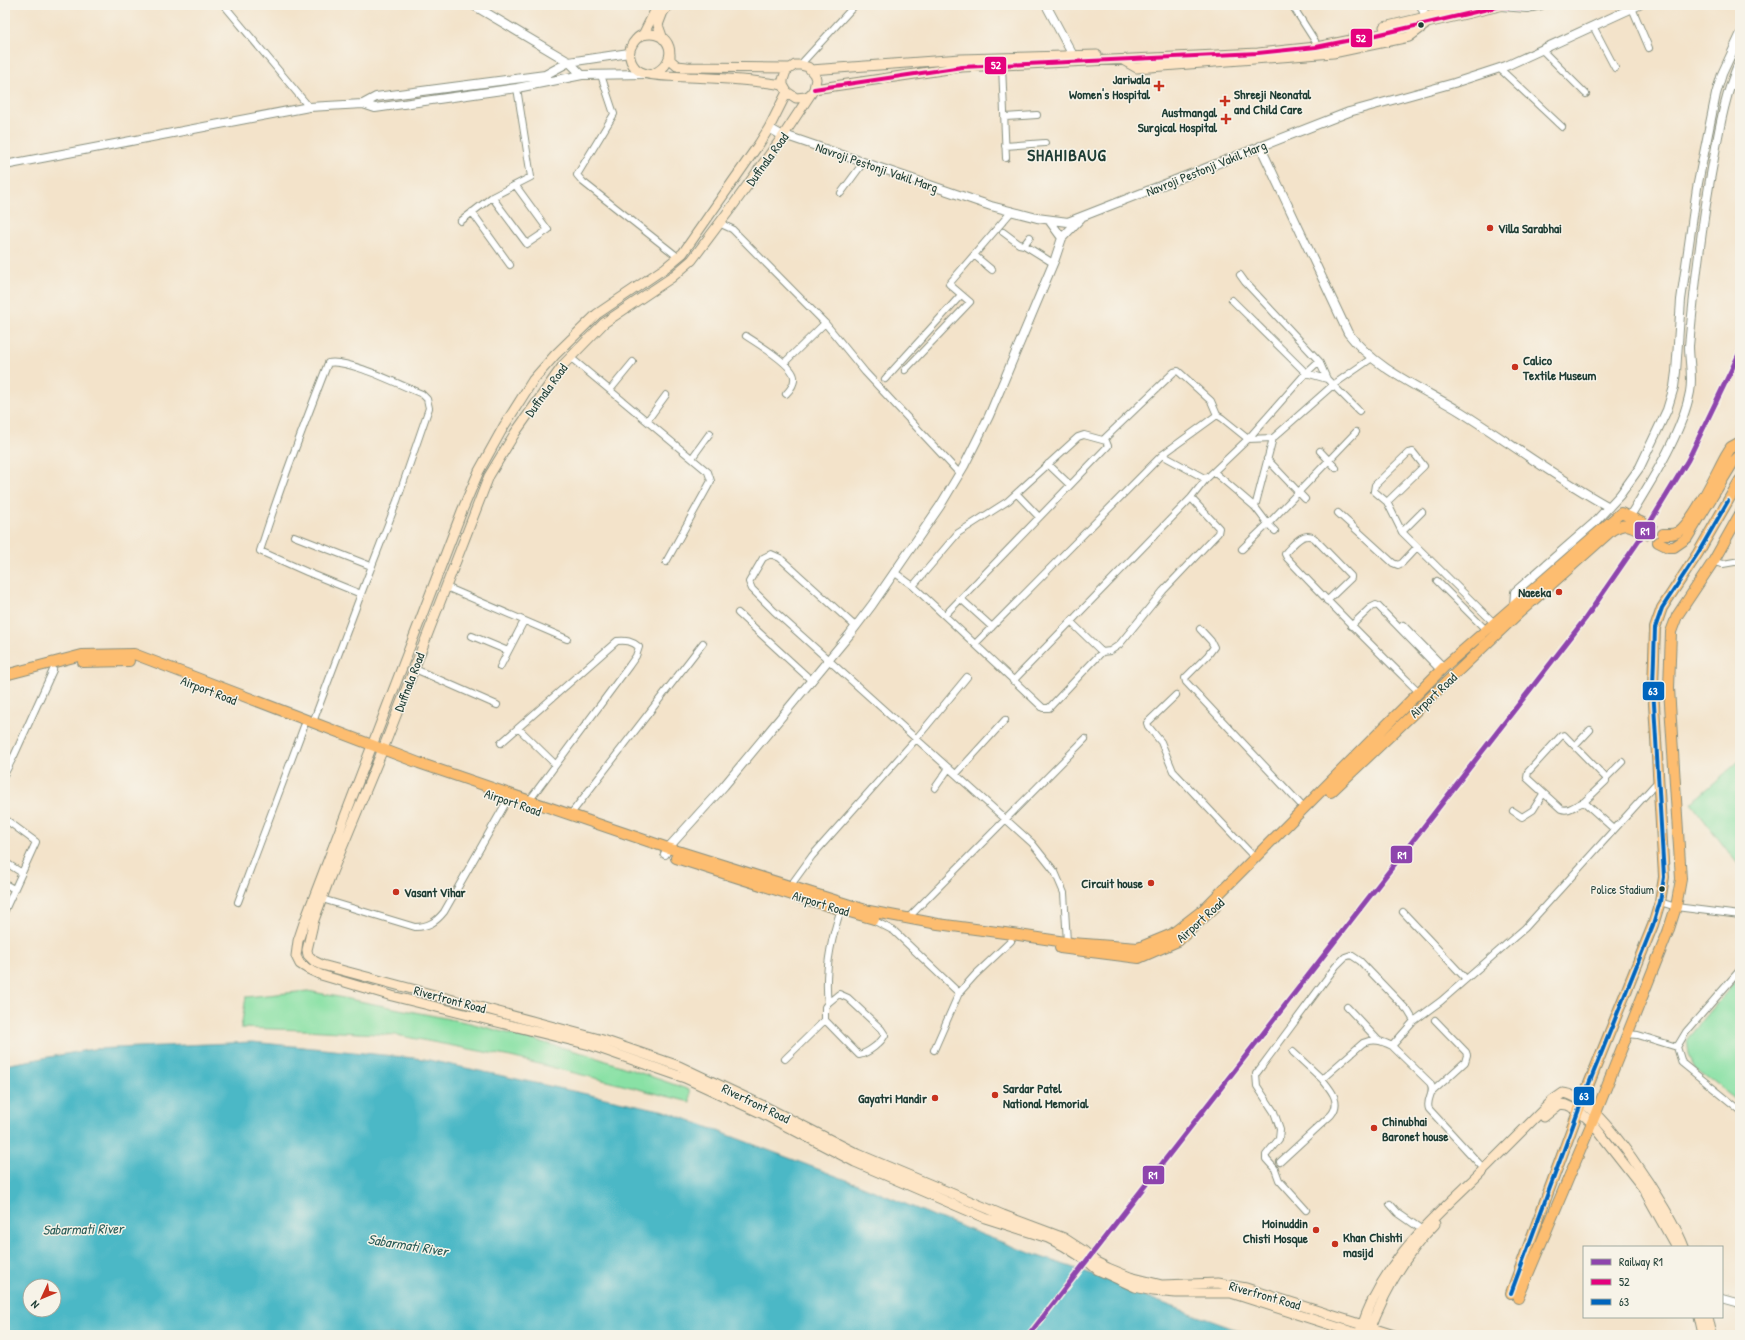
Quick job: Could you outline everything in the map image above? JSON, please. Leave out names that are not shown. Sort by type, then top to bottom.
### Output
[{"type":"main road","points":[[658,5],[643,35],[633,42],[629,54],[634,68],[650,74],[747,79],[785,88],[796,98],[806,97],[812,91],[816,79],[811,70]]},
{"type":"main road","points":[[663,39],[658,25],[663,12],[669,5]]},
{"type":"main road","points":[[643,35],[653,34],[663,39],[668,44],[670,60],[677,66],[790,68],[800,65],[811,70],[961,59],[1123,60],[1258,53],[1316,47],[1480,5]]},
{"type":"main road","points":[[812,91],[962,68],[1258,47],[1316,41],[1503,5]]},
{"type":"main road","points":[[650,74],[662,70],[667,65],[670,52]]},
{"type":"main road","points":[[372,749],[462,511],[479,471],[504,426],[533,380],[555,355],[597,314],[683,253],[769,128],[785,88],[784,75],[790,68]]},
{"type":"main road","name":"Duffnala Road","points":[[382,752],[489,476],[515,433],[564,364],[604,322],[672,278],[692,260],[783,136],[812,91]]},
{"type":"main road","points":[[1740,442],[1731,447],[1690,519],[1677,533],[1660,538],[1668,546],[1674,547],[1687,538],[1734,461],[1740,455]]},
{"type":"main road","points":[[1740,480],[1698,553],[1662,608],[1655,628],[1653,687],[1664,877],[1660,902],[1653,925],[1580,1105],[1514,1295],[1592,1123],[1668,932],[1676,907],[1681,879],[1669,688],[1671,632],[1677,616],[1713,562],[1740,514]]},
{"type":"main road","points":[[1621,513],[1630,516],[1645,528],[1623,524],[1612,530],[1534,595],[1621,513]]},
{"type":"main road","name":"Airport Road","points":[[382,752],[507,800],[667,851],[868,918],[1011,941],[1139,958],[1178,941],[1207,915],[1338,784],[1517,609],[1534,595]]},
{"type":"main road","name":"Airport Road","points":[[5,682],[83,662],[134,654],[372,749],[570,815],[667,851],[791,886],[869,911],[1067,942],[1138,948],[1172,934],[1203,910],[1442,669],[1490,627],[1517,609]]},
{"type":"main road","name":"Airport Road","points":[[5,675],[82,655],[104,658]]},
{"type":"main road","name":"Riverfront Road","points":[[372,749],[298,941],[296,956],[300,964],[308,969],[321,975],[392,996],[590,1045],[685,1078],[763,1114],[855,1162],[985,1218],[1048,1238],[1086,1260],[1098,1270],[1135,1287],[1153,1291],[1176,1293],[1231,1293],[1365,1331],[1394,1335]]},
{"type":"main road","name":"Riverfront Road","points":[[382,752],[350,825],[314,920],[307,950],[308,955],[322,965],[603,1040],[679,1066],[764,1106],[858,1154],[1003,1216],[1064,1238],[1075,1244],[1096,1262],[1130,1277],[1162,1286],[1218,1283],[1246,1288],[1365,1331]]},
{"type":"main road","points":[[1365,1331],[1374,1298],[1395,1262],[1421,1230],[1559,1095],[1566,1093],[1580,1105],[1596,1113],[1650,1184],[1683,1246]]},
{"type":"main road","points":[[1365,1331],[1398,1270],[1429,1230],[1553,1109],[1560,1104],[1580,1105]]},
{"type":"main road","points":[[1580,1105],[1592,1123],[1643,1188],[1675,1246]]},
{"type":"main road","points":[[1699,1318],[1704,1335]]},
{"type":"main road","points":[[1707,1318],[1711,1335]]},
{"type":"street","points":[[224,5],[309,107]]},
{"type":"street","points":[[474,5],[569,62],[582,75]]},
{"type":"street","points":[[800,65],[855,5]]},
{"type":"street","points":[[1046,5],[1075,59]]},
{"type":"street","points":[[1292,5],[1316,41]]},
{"type":"street","points":[[1421,5],[1427,19]]},
{"type":"street","points":[[1503,5],[1527,8],[1541,5]]},
{"type":"street","points":[[1636,7],[1649,48]]},
{"type":"street","name":"Navroji Pestonji Vakil Marg","points":[[769,128],[783,136],[790,137],[942,190],[1012,211],[1049,220],[1068,222],[1349,112],[1454,83],[1499,68],[1636,7]]},
{"type":"street","points":[[1593,26],[1615,68]]},
{"type":"street","points":[[1517,609],[1515,592],[1594,523],[1620,495],[1640,467],[1667,410],[1674,387],[1682,300],[1697,188],[1716,94],[1722,74],[1740,35]]},
{"type":"street","points":[[1542,50],[1586,94]]},
{"type":"street","points":[[363,104],[376,97],[545,75],[569,62],[629,54]]},
{"type":"street","points":[[1630,516],[1654,477],[1680,422],[1690,392],[1691,373],[1689,346],[1704,212],[1721,120],[1731,80],[1740,60]]},
{"type":"street","points":[[1002,66],[1006,158]]},
{"type":"street","points":[[1499,68],[1562,127]]},
{"type":"street","points":[[5,165],[309,107],[363,104],[375,108],[517,88],[582,75],[650,74]]},
{"type":"street","points":[[601,75],[614,114],[577,175],[583,182],[678,257]]},
{"type":"street","points":[[461,221],[492,197],[531,177],[517,88]]},
{"type":"street","points":[[1004,117],[1037,115]]},
{"type":"street","points":[[1005,146],[1045,143]]},
{"type":"street","points":[[1260,146],[1348,333],[1359,347],[1394,373],[1460,411],[1609,507]]},
{"type":"street","points":[[841,193],[863,162]]},
{"type":"street","points":[[492,197],[527,244],[548,230],[516,186]]},
{"type":"street","points":[[905,370],[970,302],[949,284],[1012,211]]},
{"type":"street","points":[[472,212],[510,266]]},
{"type":"street","points":[[667,851],[724,786],[856,627],[940,506],[989,416],[1062,238],[1083,216]]},
{"type":"street","points":[[1049,220],[1062,238]]},
{"type":"street","points":[[719,223],[732,229],[825,323],[870,377],[959,473]]},
{"type":"street","points":[[1003,232],[1019,244],[1024,245],[1053,263]]},
{"type":"street","points":[[1024,245],[1030,237]]},
{"type":"street","points":[[974,255],[992,270]]},
{"type":"street","points":[[1240,275],[1249,287],[1319,362],[1327,379],[1359,411]]},
{"type":"street","points":[[885,379],[962,295]]},
{"type":"street","points":[[1232,300],[1306,373],[1327,379]]},
{"type":"street","points":[[784,363],[825,323]]},
{"type":"street","points":[[746,336],[784,363],[792,372],[795,378],[791,389],[786,394]]},
{"type":"street","points":[[570,357],[708,472],[711,481],[666,562]]},
{"type":"street","points":[[1255,507],[1266,459],[1273,438],[1333,385],[1372,358]]},
{"type":"street","points":[[238,902],[361,594],[397,501],[429,408],[427,399],[422,394],[347,364],[332,362],[328,363],[304,426],[279,492],[260,551],[306,572],[361,594]]},
{"type":"street","points":[[610,390],[633,362]]},
{"type":"street","points":[[1013,681],[1191,498],[1206,479],[1248,439],[1306,373],[1319,362]]},
{"type":"street","points":[[1103,440],[1174,372],[1178,371],[1211,401],[1217,415],[1248,439],[1273,438]]},
{"type":"street","points":[[1676,372],[1691,373]]},
{"type":"street","points":[[647,421],[666,394]]},
{"type":"street","points":[[975,644],[1162,455],[1217,415]]},
{"type":"street","points":[[1242,549],[1356,432]]},
{"type":"street","points":[[692,458],[710,433]]},
{"type":"street","points":[[913,586],[958,534],[1017,494],[1081,435],[1106,440],[1108,446],[945,615]]},
{"type":"street","points":[[1320,451],[1336,468]]},
{"type":"street","points":[[1387,502],[1424,466],[1413,452],[1408,452],[1373,488],[1374,491],[1387,502],[1402,532],[1490,627]]},
{"type":"street","points":[[1162,455],[1206,479]]},
{"type":"street","points":[[1266,459],[1305,499]]},
{"type":"street","points":[[1048,464],[1070,484]]},
{"type":"street","points":[[1214,472],[1255,507],[1275,531]]},
{"type":"street","points":[[1017,494],[1039,517]]},
{"type":"street","points":[[894,572],[913,586],[945,615],[1043,708],[1049,708],[1102,652],[1110,651],[1119,645],[1163,591],[1220,530],[1191,498]]},
{"type":"street","points":[[1402,532],[1422,512]]},
{"type":"street","points":[[1338,513],[1398,565],[1402,563],[1417,547]]},
{"type":"street","points":[[1327,601],[1351,578],[1351,576],[1314,538],[1309,535],[1303,536],[1285,554],[1287,558],[1327,601],[1351,626],[1419,692]]},
{"type":"street","points":[[294,536],[371,566]]},
{"type":"street","points":[[856,627],[780,558],[771,554],[763,558],[749,582],[752,589],[829,660],[1032,842],[1055,872],[1064,893],[1068,929],[1067,942]]},
{"type":"street","points":[[1713,562],[1723,564],[1740,560]]},
{"type":"street","points":[[1438,580],[1490,627]]},
{"type":"street","points":[[446,587],[566,639]]},
{"type":"street","points":[[961,599],[992,627]]},
{"type":"street","points":[[1351,626],[1370,608],[1376,605],[1442,669]]},
{"type":"street","points":[[738,613],[812,681]]},
{"type":"street","points":[[500,667],[524,621]]},
{"type":"street","points":[[1070,622],[1102,652]]},
{"type":"street","points":[[1403,625],[1442,669]]},
{"type":"street","points":[[1200,629],[1211,641],[1214,647],[1188,675],[1186,682],[1304,808]]},
{"type":"street","points":[[472,636],[508,651]]},
{"type":"street","points":[[501,743],[617,642],[624,640],[633,642],[639,647],[630,666],[555,764],[529,801]]},
{"type":"street","points":[[570,815],[703,643]]},
{"type":"street","points":[[415,669],[497,706]]},
{"type":"street","points":[[5,774],[53,670]]},
{"type":"street","points":[[791,886],[812,856],[916,739],[967,678]]},
{"type":"street","points":[[1176,695],[1147,723],[1148,726],[1161,742],[1173,771],[1255,858]]},
{"type":"street","points":[[956,774],[1005,720]]},
{"type":"street","points":[[518,728],[555,764]]},
{"type":"street","points":[[1575,746],[1590,730]]},
{"type":"street","points":[[1606,778],[1567,737],[1561,736],[1528,772],[1527,778],[1543,794],[1561,809],[1565,810],[1584,802],[1606,781],[1606,778],[1622,762]]},
{"type":"street","points":[[908,918],[1085,739]]},
{"type":"street","points":[[935,788],[949,768]]},
{"type":"street","points":[[1392,1046],[1414,1021],[1466,979],[1525,928],[1659,780]]},
{"type":"street","points":[[1514,811],[1522,817],[1533,810],[1543,794]]},
{"type":"street","points":[[322,899],[415,928],[427,926],[435,921],[444,912],[507,800]]},
{"type":"street","points":[[1584,802],[1614,829]]},
{"type":"street","points":[[5,819],[36,842],[5,910]]},
{"type":"street","points":[[5,862],[22,873]]},
{"type":"street","points":[[5,884],[14,889]]},
{"type":"street","points":[[1660,902],[1676,907],[1740,915]]},
{"type":"street","points":[[828,1004],[826,987],[833,933],[840,909]]},
{"type":"street","points":[[1403,912],[1466,979]]},
{"type":"street","points":[[868,918],[894,931],[959,993]]},
{"type":"street","points":[[934,1050],[959,993],[975,975],[1011,941]]},
{"type":"street","points":[[1306,1210],[1279,1180],[1275,1169],[1266,1159],[1266,1156],[1279,1139],[1280,1129],[1274,1112],[1257,1086],[1256,1074],[1336,966],[1345,957],[1351,955],[1360,961],[1408,1011],[1414,1021]]},
{"type":"street","points":[[1740,970],[1686,1032],[1677,1047],[1682,1063],[1740,1110]]},
{"type":"street","points":[[839,994],[844,996],[885,1035],[883,1039],[864,1054],[859,1055],[825,1020],[825,1007],[828,1004],[839,994]]},
{"type":"street","points":[[1347,1007],[1378,1040],[1392,1046],[1430,1083],[1432,1092]]},
{"type":"street","points":[[785,1059],[825,1020]]},
{"type":"street","points":[[1435,1020],[1466,1052],[1468,1056],[1465,1062],[1432,1092],[1428,1102],[1430,1109],[1484,1169]]},
{"type":"street","points":[[1627,1034],[1638,1035],[1677,1047]]},
{"type":"street","points":[[1322,1079],[1363,1043],[1378,1040]]},
{"type":"street","points":[[1280,1162],[1331,1115],[1336,1107],[1335,1098],[1331,1090],[1322,1079],[1294,1052]]},
{"type":"street","points":[[1390,1204],[1398,1213],[1421,1230]]},
{"type":"street","points":[[1723,1299],[1740,1304]]},
{"type":"green space","points":[[1740,760],[1740,867],[1691,803]]},
{"type":"green space","points":[[1740,976],[1740,1103],[1695,1068],[1689,1055],[1687,1039]]},
{"type":"green space","points":[[308,991],[470,1023],[586,1054],[690,1090],[690,1102],[511,1057],[396,1035],[241,1028],[246,997]]},
{"type":"water","name":"Sabarmati River","points":[[252,1042],[424,1059],[665,1111],[860,1185],[934,1216],[1035,1255],[1098,1276],[1157,1301],[1251,1335],[5,1335],[5,1065],[93,1049]]},
{"type":"tunnel","points":[[1647,525],[1663,534]]},
{"type":"tunnel","points":[[1642,532],[1658,542]]},
{"type":"rail line","name":"R1","points":[[1029,1335],[1585,619],[1640,539],[1688,460],[1740,352]]},
{"type":"transit line","name":"52","points":[[814,89],[962,67],[1258,53],[1316,47],[1376,35],[1501,6],[1527,8],[1541,5]]},
{"type":"transit line","name":"63","points":[[1511,1293],[1582,1101],[1653,925],[1660,902],[1664,877],[1653,687],[1655,628],[1662,608],[1698,553],[1728,501]]},
{"type":"place","name":"Jariwala Women's Hospital","points":[[1159,86]]},
{"type":"place","name":"Shreeji Neonatal and Child Care","points":[[1225,101]]},
{"type":"place","name":"Austmangal Surgical Hospital","points":[[1226,119]]},
{"type":"place","name":"Villa Sarabhai","points":[[1490,228]]},
{"type":"place","name":"Calico Textile Museum","points":[[1515,367]]},
{"type":"place","name":"Naeeka","points":[[1559,592]]},
{"type":"place","name":"Circuit house","points":[[1151,883]]},
{"type":"place","name":"Police Stadium","points":[[1662,889]]},
{"type":"place","name":"Vasant Vihar","points":[[396,892]]},
{"type":"place","name":"Sardar Patel National Memorial","points":[[995,1095]]},
{"type":"place","name":"Gayatri Mandir","points":[[935,1098]]},
{"type":"place","name":"Chinubhai Baronet house","points":[[1374,1128]]},
{"type":"place","name":"Moinuddin Chisti Mosque","points":[[1316,1230]]},
{"type":"place","name":"Khan Chishti masijd","points":[[1335,1244]]},
{"type":"district","name":"SHAHIBAUG","points":[[1067,155]]}]
